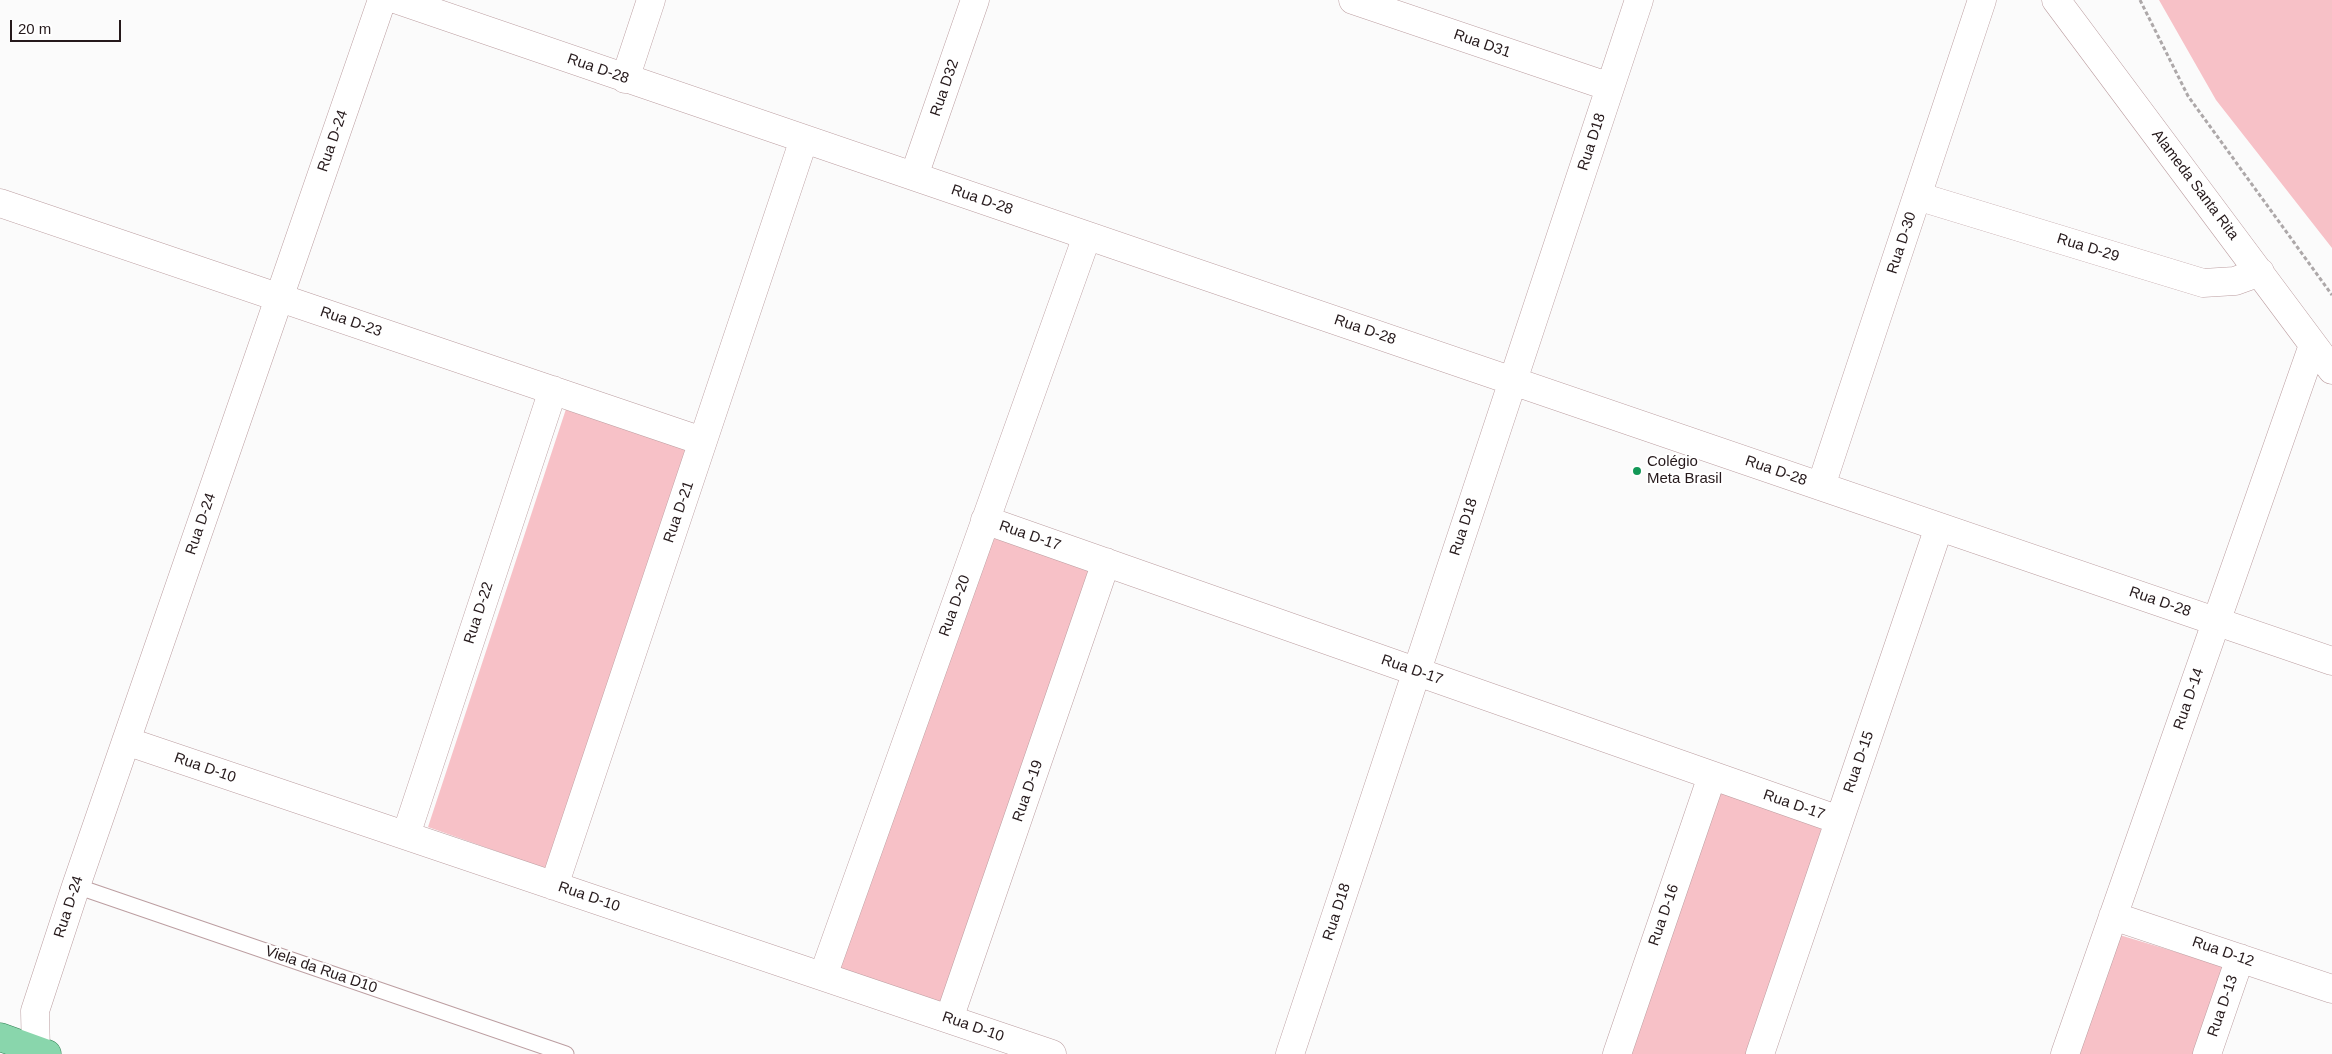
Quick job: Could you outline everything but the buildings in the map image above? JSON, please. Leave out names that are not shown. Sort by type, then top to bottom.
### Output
[{"type":"main road","points":[[0,1037],[40,1053]]},
{"type":"street","name":"Rua D-24","points":[[40,1053],[35,1011],[76,886],[382,0]]},
{"type":"street","name":"Rua D-28","points":[[398,0],[2332,661]]},
{"type":"street","points":[[625,79],[651,0]]},
{"type":"street","name":"Rua D32","points":[[914,176],[975,0]]},
{"type":"street","name":"Rua D31","points":[[1354,0],[1610,87]]},
{"type":"street","name":"Rua D18","points":[[1290,1054],[1639,0]]},
{"type":"street","name":"Rua D-30","points":[[1821,486],[1982,0]]},
{"type":"street","name":"Alameda Santa Rita","points":[[2056,0],[2332,370]]},
{"type":"street","name":"Rua D-21","points":[[554,886],[804,139]]},
{"type":"street","name":"Rua D-29","points":[[1917,196],[2203,283],[2235,281],[2260,272]]},
{"type":"street","name":"Rua D-23","points":[[0,202],[702,441]]},
{"type":"street","name":"Rua D-20","points":[[823,976],[1087,236]]},
{"type":"street","name":"Rua D-14","points":[[2065,1054],[2314,345]]},
{"type":"street","name":"Rua D-22","points":[[406,835],[553,390]]},
{"type":"street","name":"Rua D-17","points":[[985,520],[1840,820]]},
{"type":"street","name":"Rua D-15","points":[[1760,1054],[1939,527]]},
{"type":"street","name":"Rua D-19","points":[[949,1019],[1106,562]]},
{"type":"street","name":"Rua D-10","points":[[126,741],[1052,1054]]},
{"type":"street","name":"Rua D-16","points":[[1617,1054],[1712,776]]},
{"type":"street","name":"Rua D-12","points":[[2113,916],[2332,989]]},
{"type":"street","name":"Rua D-13","points":[[2207,1054],[2240,958]]},
{"type":"lane","name":"Viela da Rua D10","points":[[76,886],[566,1054]]},
{"type":"path","points":[[2140,0],[2188,96],[2332,295]]},
{"type":"shaded area","points":[[2159,0],[2332,0],[2332,248],[2216,100]]},
{"type":"shaded area","points":[[566,409],[690,449],[547,869],[428,827]]},
{"type":"shaded area","points":[[991,532],[1098,570],[944,1008],[831,969]]},
{"type":"shaded area","points":[[1713,788],[1827,825],[1752,1054],[1623,1054]]},
{"type":"shaded area","points":[[2113,933],[2229,968],[2200,1054],[2072,1054]]},
{"type":"place","name":"Colégio Meta Brasil","points":[[1637,471]]}]
